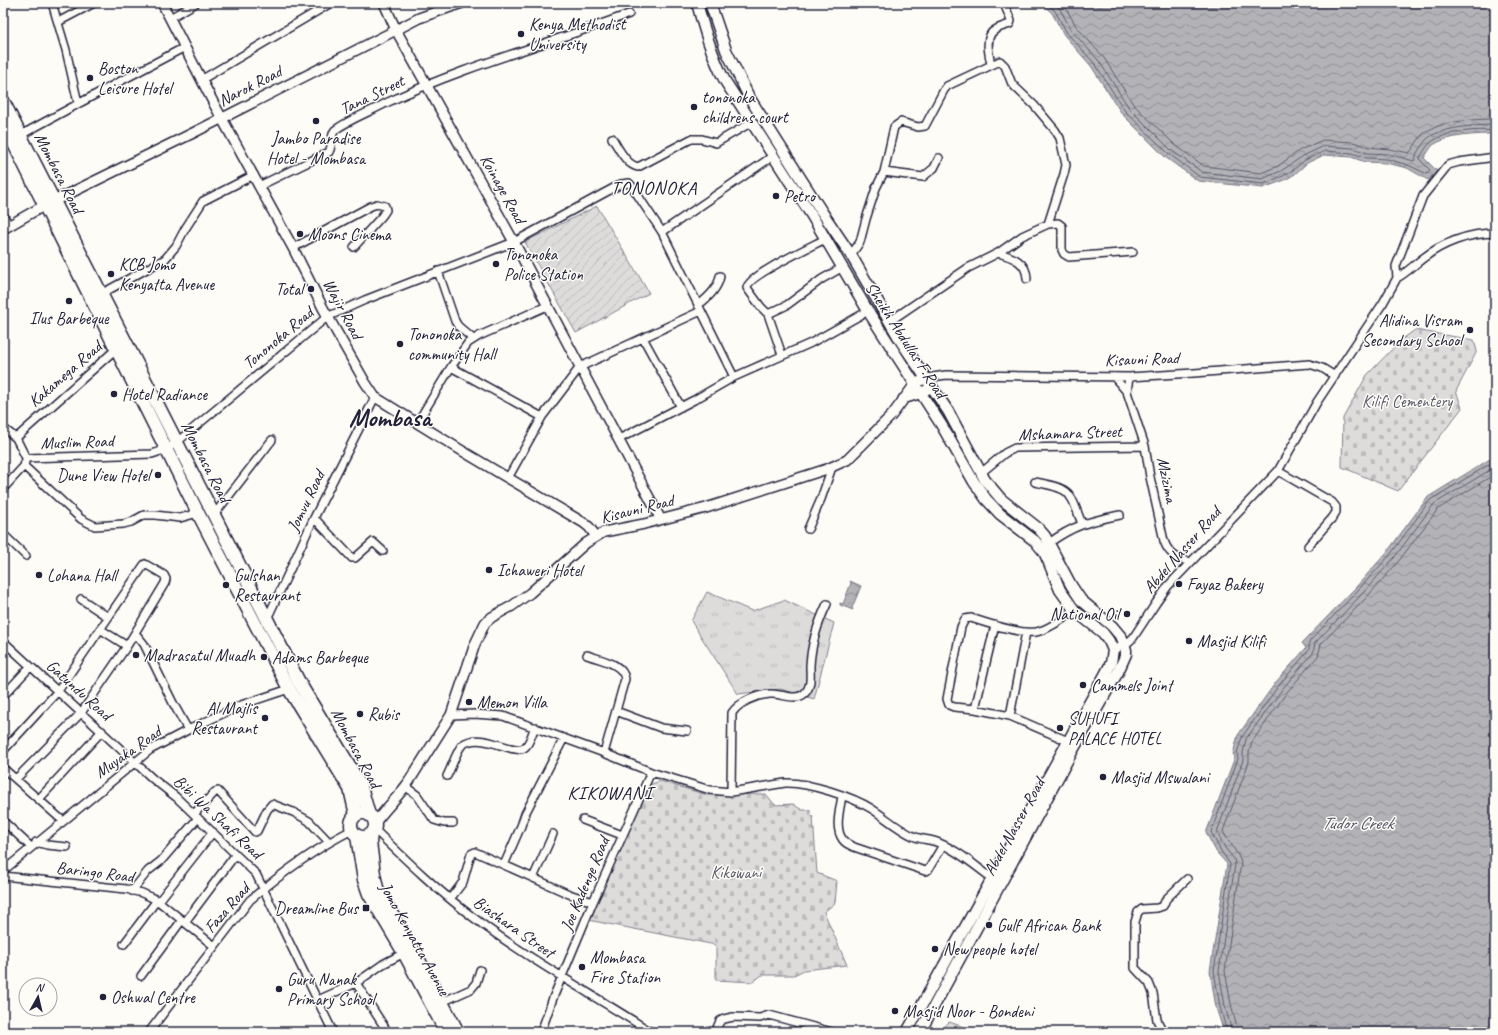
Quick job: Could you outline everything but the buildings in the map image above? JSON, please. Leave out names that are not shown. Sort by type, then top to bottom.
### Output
[{"type":"highway","name":"Mombasa Road","points":[[3,101],[21,136],[41,187]]},
{"type":"highway","name":"Mombasa Road","points":[[4,126],[41,187],[116,349],[198,513],[289,689],[350,789],[356,815]]},
{"type":"highway","name":"Mombasa Road","points":[[58,221],[101,294],[300,684],[361,787],[372,825],[370,842],[377,888],[458,1032]]},
{"type":"highway","points":[[169,454],[180,448]]},
{"type":"highway","points":[[355,833],[364,837],[372,825],[363,813],[356,815]]},
{"type":"highway","name":"Jomo Kenyatta Avenue","points":[[356,815],[351,822],[355,833],[366,888],[404,953],[446,1032]]},
{"type":"main road","name":"Sheikh Abdullas F.Road","points":[[697,3],[705,32],[718,68],[843,267],[868,311],[922,393],[974,482],[986,499],[1000,514],[1029,536],[1040,547],[1049,563],[1060,590],[1074,611],[1106,637],[1113,650]]},
{"type":"main road","name":"Sheikh Abdullas F.Road","points":[[710,3],[726,50],[749,97],[851,255],[902,343],[948,411],[990,487],[1001,499],[1038,528],[1049,543],[1071,585],[1081,600],[1112,626],[1122,638],[1125,645]]},
{"type":"main road","name":"Abdel Nasser Road","points":[[907,1032],[982,907],[992,878],[1013,850],[1118,672],[1126,654],[1125,645]]},
{"type":"main road","name":"Abdel Nasser Road","points":[[920,1032],[982,907],[1013,850],[1068,741],[1108,669],[1111,663],[1113,650]]},
{"type":"street","points":[[52,3],[78,103]]},
{"type":"street","points":[[58,22],[94,3]]},
{"type":"street","name":"Wajir Road","points":[[162,3],[221,118],[254,175],[293,248],[327,317],[375,397],[417,424],[584,523],[590,527],[596,536]]},
{"type":"street","points":[[170,18],[196,3]]},
{"type":"street","points":[[201,80],[331,3]]},
{"type":"street","name":"Koinage Road","points":[[384,3],[396,30],[514,242],[660,518]]},
{"type":"street","name":"Narok Road","points":[[6,228],[49,203],[419,18],[462,3]]},
{"type":"street","points":[[991,64],[988,48],[990,34],[994,30],[1011,22],[1004,3]]},
{"type":"street","points":[[427,85],[499,58],[575,34],[629,14]]},
{"type":"street","points":[[21,136],[78,103],[185,47]]},
{"type":"street","points":[[851,255],[860,242],[876,188],[884,172],[892,133],[897,124],[901,122],[918,127],[925,126],[944,90],[948,86],[1000,61],[1003,63],[1012,84],[1034,105],[1060,138],[1066,165],[1048,224]]},
{"type":"street","name":"Tana Street","points":[[259,186],[329,152],[332,145],[333,131],[427,85]]},
{"type":"street","points":[[612,138],[628,162],[638,166],[691,139],[702,139],[716,143],[752,122]]},
{"type":"street","points":[[734,377],[662,232],[773,156]]},
{"type":"street","name":"Abdel Nasser Road","points":[[1125,645],[1136,635],[1156,602],[1168,586],[1278,471],[1316,402],[1383,303],[1397,278],[1396,266],[1419,204],[1434,180],[1444,168],[1452,163],[1495,157]]},
{"type":"street","points":[[884,172],[923,177],[934,168],[939,158]]},
{"type":"street","points":[[101,294],[165,259],[176,246],[203,201],[254,175]]},
{"type":"street","name":"Tononoka Road","points":[[180,448],[327,317],[365,300],[514,242],[621,184],[629,183],[662,232]]},
{"type":"street","points":[[293,248],[371,206],[377,204],[385,206],[386,210],[382,216],[354,247]]},
{"type":"street","points":[[3,214],[6,228]]},
{"type":"street","points":[[890,321],[968,268],[998,253],[1022,236],[1048,224],[1058,223],[1062,226],[1062,250],[1064,254],[1069,257],[1133,252]]},
{"type":"street","points":[[1397,278],[1403,275],[1423,258],[1448,244],[1468,236],[1495,233]]},
{"type":"street","points":[[782,355],[768,314],[760,308],[747,288],[748,284],[767,270],[825,239]]},
{"type":"street","points":[[998,253],[1014,257],[1021,263],[1026,272],[1027,280]]},
{"type":"street","points":[[768,314],[787,305],[822,279],[843,267]]},
{"type":"street","points":[[438,271],[455,321],[460,329],[473,339]]},
{"type":"street","points":[[508,478],[542,417],[580,367],[643,338],[699,308],[719,283],[720,276]]},
{"type":"street","points":[[417,424],[451,367],[468,343],[473,339],[547,306]]},
{"type":"street","points":[[619,439],[734,377],[811,343],[868,311]]},
{"type":"street","points":[[643,338],[680,407]]},
{"type":"street","name":"Kakamega Road","points":[[16,438],[116,349]]},
{"type":"street","name":"Kisauni Road","points":[[372,825],[406,787],[451,715],[475,644],[485,623],[492,617],[512,606],[524,597],[596,536],[604,532],[644,524],[660,518],[706,508],[832,467],[847,460],[892,415],[915,384],[929,382],[946,375],[1129,377],[1309,364],[1322,368],[1335,376]]},
{"type":"street","points":[[451,367],[542,417]]},
{"type":"street","points":[[1114,377],[1127,392]]},
{"type":"street","points":[[1127,392],[1129,377]]},
{"type":"street","name":"Kisauni Road","points":[[904,400],[922,393],[929,382]]},
{"type":"street","name":"Mzizima","points":[[1127,392],[1145,446],[1150,477],[1167,550],[1174,557],[1190,562]]},
{"type":"street","name":"Jomvu Road","points":[[267,619],[314,518],[375,397]]},
{"type":"street","points":[[3,428],[16,438],[26,458]]},
{"type":"street","points":[[214,515],[272,440]]},
{"type":"street","name":"Mshamara Street","points":[[981,473],[1005,453],[1015,448],[1145,446]]},
{"type":"street","name":"Muslim Road","points":[[3,489],[24,466],[26,458],[169,454]]},
{"type":"street","points":[[24,466],[81,519],[95,526],[123,524],[131,522],[144,515],[180,518],[198,513]]},
{"type":"street","points":[[808,529],[832,467]]},
{"type":"street","points":[[1278,471],[1332,502],[1336,507],[1336,512],[1333,517],[1308,546]]},
{"type":"street","points":[[1035,482],[1061,488],[1069,493],[1082,524]]},
{"type":"street","points":[[1049,543],[1066,531],[1082,524],[1120,515]]},
{"type":"street","points":[[314,518],[352,558],[355,558],[373,542],[383,551]]},
{"type":"street","points":[[3,534],[26,556]]},
{"type":"street","points":[[3,751],[58,691],[145,564],[164,575],[166,581],[135,633],[81,713],[16,779]]},
{"type":"street","points":[[81,599],[108,617]]},
{"type":"street","points":[[731,792],[732,712],[739,705],[770,694],[796,697],[805,693],[810,683],[810,665],[816,632],[819,620],[827,604]]},
{"type":"street","points":[[1068,741],[1010,716],[975,709],[954,707],[949,704],[947,699],[961,627],[965,619],[971,618],[1026,632],[1035,632],[1074,611]]},
{"type":"street","points":[[975,709],[995,625]]},
{"type":"street","points":[[100,629],[126,646]]},
{"type":"street","points":[[1010,716],[1026,632]]},
{"type":"street","points":[[135,633],[144,644],[188,730]]},
{"type":"street","name":"Gatundu Road","points":[[3,641],[135,762]]},
{"type":"street","points":[[1113,650],[1125,645]]},
{"type":"street","points":[[587,655],[612,664],[623,672],[625,679],[604,753]]},
{"type":"street","points":[[3,696],[30,666]]},
{"type":"street","name":"Muyaka Road","points":[[3,871],[42,837],[150,750],[241,705],[289,689]]},
{"type":"street","points":[[616,711],[661,728],[687,731]]},
{"type":"street","points":[[451,715],[474,714],[503,716],[651,772],[710,790],[731,792],[766,785],[792,783],[812,786],[842,796],[871,809],[912,836],[943,845],[956,852],[992,878]]},
{"type":"street","points":[[447,776],[461,746],[471,740],[485,741],[516,750],[522,749],[526,746],[535,727]]},
{"type":"street","points":[[39,799],[102,731]]},
{"type":"street","points":[[504,865],[525,814],[564,738]]},
{"type":"street","name":"Bibi Wa Shafi Road","points":[[135,762],[196,816],[254,871],[333,1032]]},
{"type":"street","points":[[3,768],[62,821]]},
{"type":"street","name":"Joe Kadenge Road","points":[[541,1032],[593,902],[651,772]]},
{"type":"street","points":[[406,787],[418,795],[434,820],[444,823],[453,823]]},
{"type":"street","points":[[132,891],[148,871],[162,861],[215,792],[218,791],[255,832],[272,804],[293,812],[309,821],[329,842]]},
{"type":"street","points":[[842,796],[838,822],[840,833],[844,841],[854,847],[925,871],[928,870],[943,845]]},
{"type":"street","points":[[583,820],[622,835]]},
{"type":"street","points":[[3,822],[34,844],[67,847]]},
{"type":"street","name":"Biashara Street","points":[[372,825],[424,878],[474,918],[562,978],[650,1032]]},
{"type":"street","points":[[124,944],[213,832]]},
{"type":"street","name":"Faza Road","points":[[149,1032],[250,900],[329,842],[355,833]]},
{"type":"street","points":[[533,878],[553,834]]},
{"type":"street","points":[[42,837],[47,845]]},
{"type":"street","points":[[450,899],[463,882],[473,852],[475,852],[569,894],[593,902]]},
{"type":"street","points":[[141,976],[236,854]]},
{"type":"street","name":"Baringo Road","points":[[3,876],[132,891],[158,901],[214,946]]},
{"type":"street","points":[[1162,1032],[1157,1020],[1153,993],[1149,983],[1135,968],[1135,922],[1138,912],[1142,909],[1158,908],[1163,906],[1166,899],[1187,878]]},
{"type":"street","points":[[318,1000],[356,983],[383,964],[404,953]]},
{"type":"street","points":[[442,1002],[471,989],[476,983],[480,970]]},
{"type":"street","points":[[356,983],[387,1031]]},
{"type":"street","points":[[715,1032],[720,1021],[724,1019],[733,1017],[760,1018],[769,1015],[832,1032]]},
{"type":"green space","points":[[597,206],[649,293],[576,333],[525,242]]},
{"type":"green space","name":"Kilifi Cementery","points":[[1415,330],[1474,340],[1477,351],[1456,391],[1462,408],[1398,491],[1342,467],[1343,418],[1367,375],[1401,340]]},
{"type":"green space","points":[[707,592],[752,611],[784,600],[834,623],[814,699],[780,689],[738,694],[691,621]]},
{"type":"green space","name":"Kikowani","points":[[660,781],[707,795],[766,794],[775,805],[793,804],[802,810],[810,810],[810,815],[813,817],[817,873],[837,881],[835,903],[824,912],[847,965],[804,970],[794,975],[762,975],[753,982],[716,980],[716,945],[588,920],[649,785]]},
{"type":"green space","points":[[949,1022],[979,1032],[939,1032]]},
{"type":"water","points":[[1041,3],[1495,3],[1495,134],[1455,137],[1433,145],[1424,158],[1437,171],[1428,180],[1407,168],[1386,163],[1365,162],[1351,157],[1324,155],[1307,163],[1295,174],[1285,180],[1263,188],[1198,181],[1165,157],[1122,114],[1091,66],[1064,35],[1052,13]]},
{"type":"water","name":"Tudor Creek","points":[[1495,456],[1495,1032],[1224,1032],[1216,1008],[1210,971],[1227,864],[1217,853],[1206,833],[1235,757],[1233,754],[1238,735],[1276,682],[1306,648],[1302,643],[1356,587],[1387,552],[1428,497]]},
{"type":"water","points":[[850,581],[861,586],[852,608],[853,610],[840,605],[840,603],[843,604],[851,583]]},
{"type":"place","name":"Kenya Methodist University","points":[[521,34]]},
{"type":"place","name":"Boston Leisure Hotel","points":[[90,78]]},
{"type":"place","name":"tononoka childrens court","points":[[694,107]]},
{"type":"place","name":"Jambo Paradise Hotel - Mombasa","points":[[316,121]]},
{"type":"place","name":"Petro","points":[[776,196]]},
{"type":"place","name":"Moons Cinema","points":[[300,234]]},
{"type":"place","name":"Tononoka Police Station","points":[[496,264]]},
{"type":"place","name":"KCB Jomo Kenyatta Avenue","points":[[111,274]]},
{"type":"place","name":"Total","points":[[311,289]]},
{"type":"place","name":"Ilus Barbeque","points":[[69,301]]},
{"type":"place","name":"Alidina Visram Secondary School","points":[[1470,330]]},
{"type":"place","name":"Tononoka community Hall","points":[[400,344]]},
{"type":"place","name":"Hotel Radiance","points":[[114,394]]},
{"type":"place","name":"Dune View Hotel","points":[[158,475]]},
{"type":"place","name":"Ichaweri Hotel","points":[[489,570]]},
{"type":"place","name":"Lohana Hall","points":[[39,575]]},
{"type":"place","name":"Fayaz Bakery","points":[[1179,584]]},
{"type":"place","name":"Gulshan Restaurant","points":[[226,585]]},
{"type":"place","name":"National Oil","points":[[1127,614]]},
{"type":"place","name":"Masjid Kilifi","points":[[1189,641]]},
{"type":"place","name":"Madrasatul Muadh","points":[[136,655]]},
{"type":"place","name":"Adams Barbeque","points":[[264,657]]},
{"type":"place","name":"Cammels Joint","points":[[1083,685]]},
{"type":"place","name":"Memon Villa","points":[[469,702]]},
{"type":"place","name":"Rubis","points":[[360,714]]},
{"type":"place","name":"Al Majlis Restaurant","points":[[265,718]]},
{"type":"place","name":"SUHUFI PALACE HOTEL","points":[[1060,728]]},
{"type":"place","name":"Masjid Mswalani","points":[[1103,777]]},
{"type":"place","name":"Dreamline Bus","points":[[366,908]]},
{"type":"place","name":"Gulf African Bank","points":[[989,925]]},
{"type":"place","name":"New people hotel","points":[[935,949]]},
{"type":"place","name":"Mombasa Fire Station","points":[[582,967]]},
{"type":"place","name":"Guru Nanak Primary School","points":[[279,989]]},
{"type":"place","name":"Oshwal Centre","points":[[103,997]]},
{"type":"place","name":"Masjid Noor - Bondeni","points":[[895,1011]]},
{"type":"district","name":"TONONOKA","points":[[654,188]]},
{"type":"district","name":"Mombasa","points":[[390,418]]},
{"type":"district","name":"KIKOWANI","points":[[610,793]]}]
